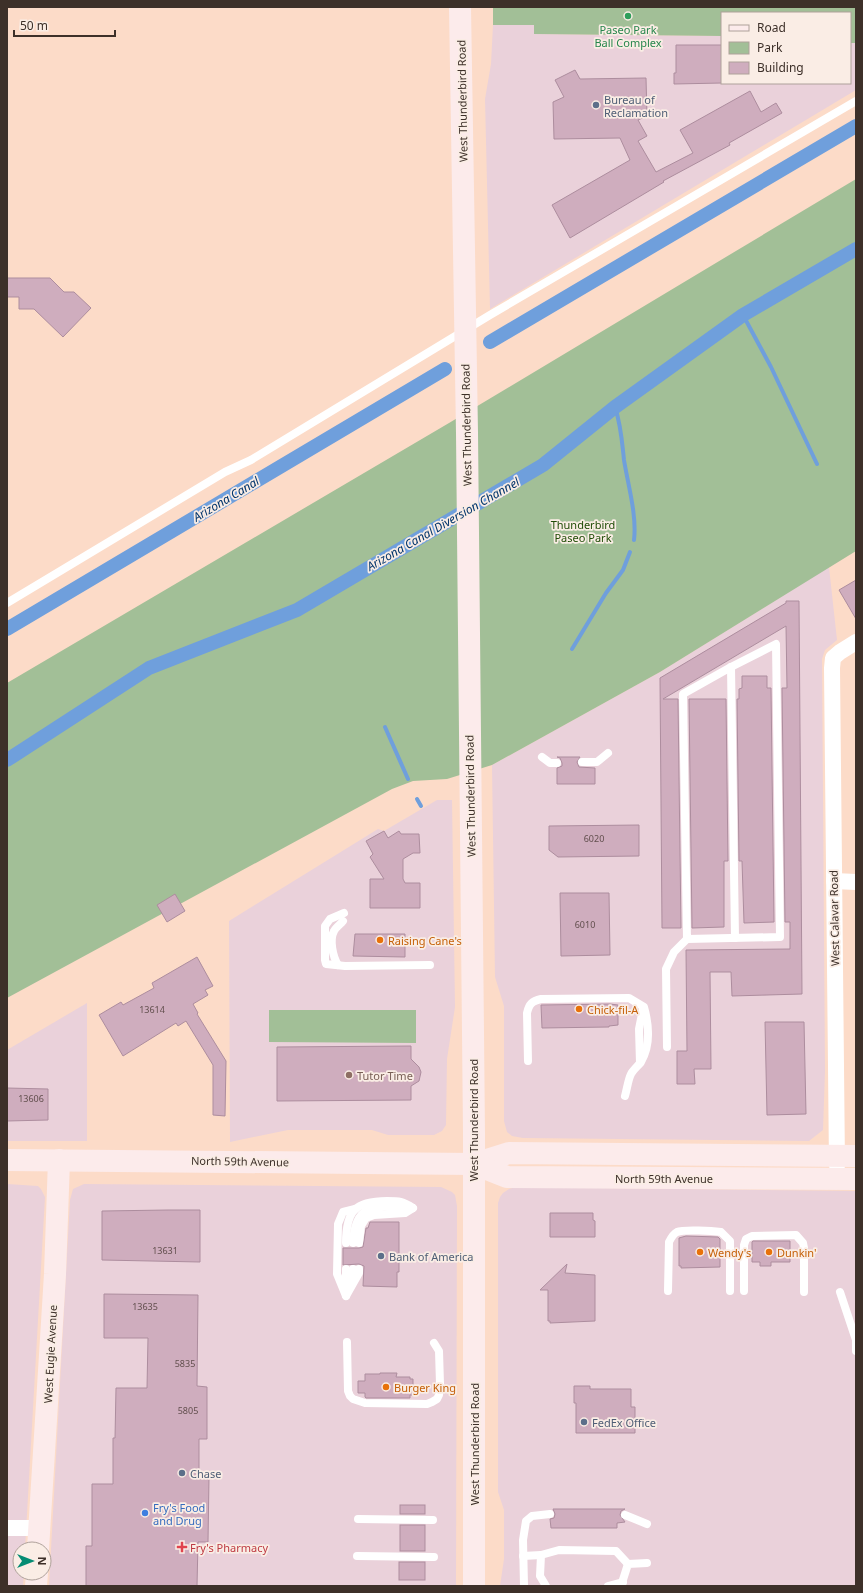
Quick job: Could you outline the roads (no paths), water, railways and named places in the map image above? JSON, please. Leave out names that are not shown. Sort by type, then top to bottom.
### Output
[{"type":"main road","name":"West Thunderbird Road","points":[[460,7],[474,1164],[474,1586]]},
{"type":"main road","name":"North 59th Avenue","points":[[7,1160],[474,1164],[509,1153],[846,1155]]},
{"type":"main road","points":[[649,1178],[652,1169],[662,1163],[690,1163],[710,1154]]},
{"type":"main road","name":"West Eugie Avenue","points":[[39,1538],[59,1160]]},
{"type":"main road","name":"North 59th Avenue","points":[[474,1164],[507,1177],[846,1179]]},
{"type":"street","name":"West Calavar Road","points":[[846,1179],[834,882],[832,675],[833,658],[856,642]]},
{"type":"street","points":[[834,882],[856,882]]},
{"type":"street","points":[[7,1528],[39,1538]]},
{"type":"lane","points":[[7,603],[226,472],[251,460],[465,336],[856,100]]},
{"type":"lane","points":[[667,1047],[666,969],[674,952],[687,939],[780,937],[776,644],[683,694],[687,939]]},
{"type":"lane","points":[[731,667],[735,938]]},
{"type":"lane","points":[[582,762],[597,762],[608,753]]},
{"type":"lane","points":[[542,757],[550,763],[557,763]]},
{"type":"lane","points":[[344,917],[334,931],[332,939],[333,958],[338,965],[430,965]]},
{"type":"lane","points":[[528,1061],[527,1013],[529,1006],[533,1001],[541,999],[630,998],[644,1007],[648,1020],[648,1038],[646,1052],[640,1064],[630,1075],[625,1096]]},
{"type":"lane","points":[[346,1296],[337,1274],[338,1224],[343,1212],[355,1209],[366,1203],[379,1202],[404,1202],[413,1208],[405,1213],[379,1214],[366,1218],[353,1243],[346,1227],[350,1216],[355,1209]]},
{"type":"lane","points":[[668,1291],[669,1242],[673,1236],[678,1232],[710,1231],[721,1232],[730,1241],[730,1291]]},
{"type":"lane","points":[[744,1291],[744,1245],[746,1239],[757,1235],[796,1235],[803,1242],[804,1248],[804,1292]]},
{"type":"lane","points":[[353,1269],[359,1273],[346,1296],[353,1269]]},
{"type":"lane","points":[[840,1292],[856,1340],[856,1351]]},
{"type":"lane","points":[[347,1342],[348,1391],[350,1396],[356,1401],[365,1403],[427,1404],[436,1399],[439,1394],[439,1351],[434,1343]]},
{"type":"lane","points":[[524,1586],[523,1540],[526,1521],[532,1516],[550,1514]]},
{"type":"lane","points":[[625,1514],[647,1524]]},
{"type":"lane","points":[[358,1519],[433,1520]]},
{"type":"lane","points":[[523,1556],[541,1555],[559,1550],[616,1551],[628,1564]]},
{"type":"lane","points":[[541,1555],[540,1576],[546,1586]]},
{"type":"lane","points":[[358,1556],[434,1556]]},
{"type":"lane","points":[[628,1564],[647,1563]]},
{"type":"lane","points":[[608,1586],[622,1584],[628,1564]]},
{"type":"waterway","points":[[490,342],[856,126]]},
{"type":"waterway","name":"Arizona Canal Diversion Channel","points":[[7,760],[149,668],[297,610],[543,465],[615,407],[743,315],[856,249]]},
{"type":"waterway","points":[[743,315],[771,367],[817,464]]},
{"type":"waterway","name":"Arizona Canal","points":[[7,629],[445,369]]},
{"type":"waterway","points":[[615,407],[620,427],[633,510],[635,530],[634,540]]},
{"type":"waterway","points":[[572,649],[606,593],[623,570],[630,552]]},
{"type":"waterway","points":[[385,727],[408,779]]},
{"type":"waterway","points":[[417,799],[421,806]]},
{"type":"place","name":"Paseo Park Ball Complex","points":[[628,16]]},
{"type":"place","name":"Bureau of Reclamation","points":[[596,105]]},
{"type":"place","name":"Raising Cane's","points":[[380,940]]},
{"type":"place","name":"Chick-fil-A","points":[[579,1009]]},
{"type":"place","name":"Tutor Time","points":[[349,1075]]},
{"type":"place","name":"Wendy's","points":[[700,1252]]},
{"type":"place","name":"Dunkin'","points":[[769,1252]]},
{"type":"place","name":"Bank of America","points":[[381,1256]]},
{"type":"place","name":"Burger King","points":[[386,1387]]},
{"type":"place","name":"FedEx Office","points":[[584,1422]]},
{"type":"place","name":"Chase","points":[[182,1473]]},
{"type":"place","name":"Fry's Food and Drug","points":[[145,1513]]},
{"type":"place","name":"Fry's Pharmacy","points":[[182,1547]]},
{"type":"park label","name":"Thunderbird Paseo Park","points":[[583,530]]}]
